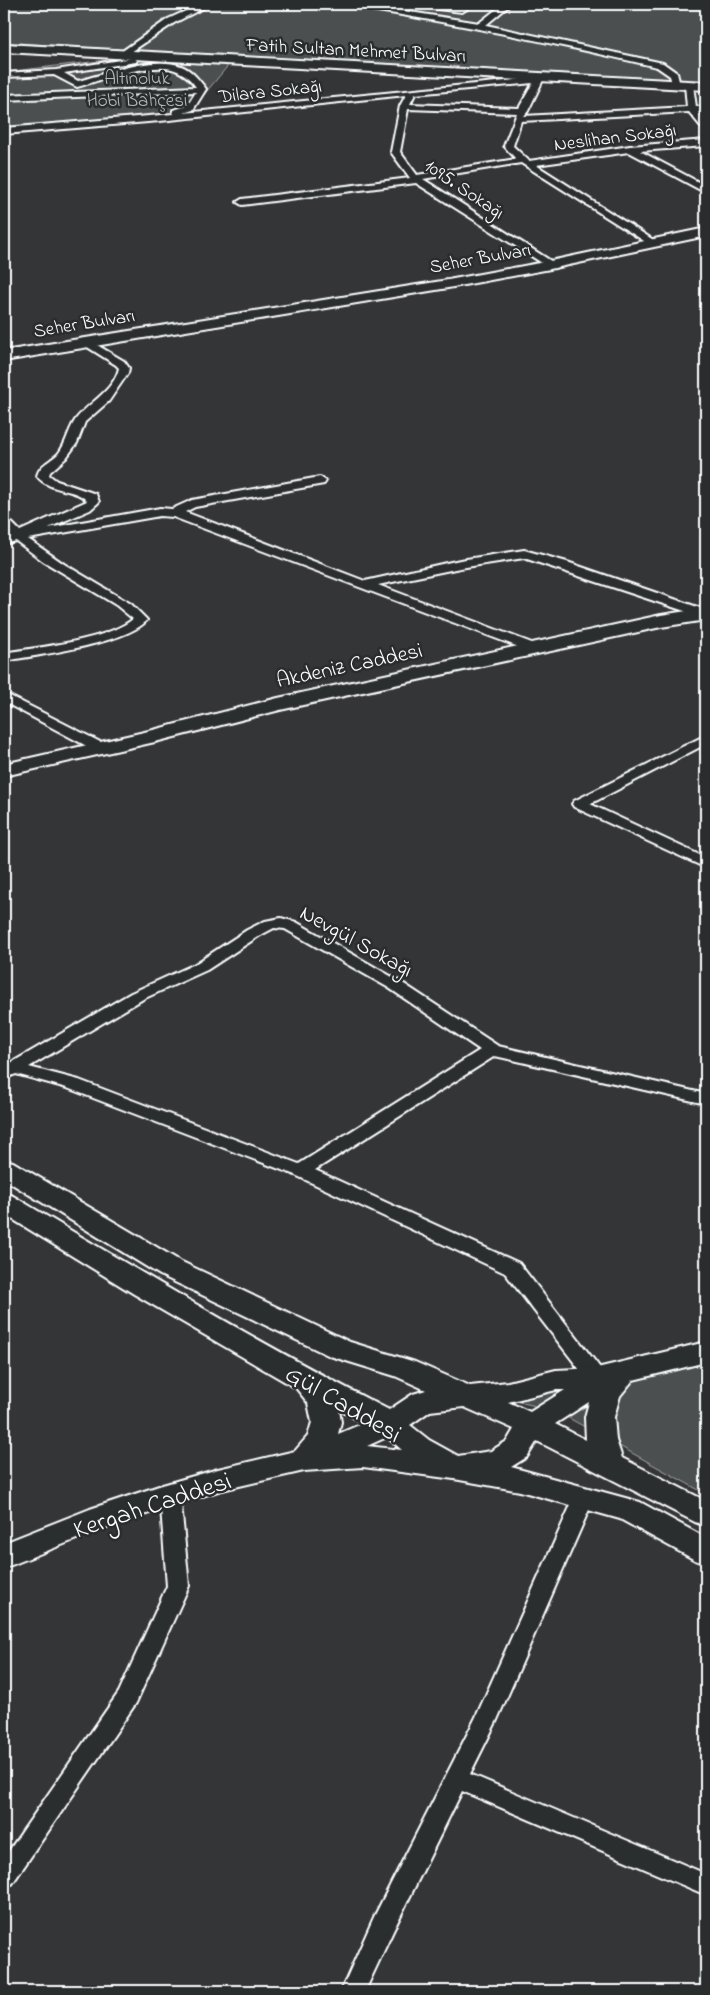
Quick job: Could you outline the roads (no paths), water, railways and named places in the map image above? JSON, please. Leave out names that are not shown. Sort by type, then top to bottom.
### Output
[{"type":"main road","name":"Fatih Sultan Mehmet Bulvarı","points":[[4,46],[706,84]]},
{"type":"main road","name":"Fatih Sultan Mehmet Bulvarı","points":[[119,53],[155,57],[539,79],[689,85],[706,84]]},
{"type":"main road","name":"Seher Bulvarı","points":[[4,356],[260,315],[550,265],[706,232]]},
{"type":"main road","name":"Seher Bulvarı","points":[[260,315],[460,290],[706,243]]},
{"type":"main road","name":"Akdeniz Caddesi","points":[[4,770],[155,736],[278,704],[532,648],[661,621],[706,614]]},
{"type":"main road","name":"Gül Caddesi","points":[[4,1168],[170,1268],[340,1349],[405,1370],[532,1425],[706,1514]]},
{"type":"main road","name":"Gül Caddesi","points":[[4,1202],[144,1287],[298,1376],[390,1424],[419,1448],[454,1468],[520,1480],[629,1510],[706,1552]]},
{"type":"main road","name":"Kergah Caddesi","points":[[304,1460],[390,1424],[423,1401],[508,1392],[556,1380],[610,1375],[706,1352]]},
{"type":"main road","name":"Kergah Caddesi","points":[[4,1556],[170,1494],[218,1480],[304,1460],[363,1456],[454,1468],[498,1461],[517,1449],[532,1425],[610,1375]]},
{"type":"main road","points":[[610,1375],[607,1391],[599,1413],[600,1440],[611,1466]]},
{"type":"main road","points":[[298,1376],[308,1383],[322,1401],[327,1421],[325,1432],[320,1442],[304,1460]]},
{"type":"street","points":[[4,69],[119,53],[171,21],[206,4]]},
{"type":"street","points":[[346,4],[480,26],[660,65],[674,75],[675,81]]},
{"type":"street","points":[[427,5],[462,10],[471,4]]},
{"type":"street","points":[[480,26],[507,4]]},
{"type":"street","points":[[4,75],[56,72],[155,57]]},
{"type":"street","points":[[56,72],[77,84],[138,69],[167,66],[177,68],[194,78],[202,89]]},
{"type":"street","points":[[539,79],[508,146],[525,162],[652,243]]},
{"type":"street","name":"Dilara Sokağı","points":[[4,131],[160,118],[539,79]]},
{"type":"street","points":[[689,85],[692,110],[706,127]]},
{"type":"street","points":[[4,98],[202,89]]},
{"type":"street","points":[[4,122],[170,114],[190,108],[202,89]]},
{"type":"street","name":"1095. Sokağı","points":[[412,93],[404,106],[395,152],[416,179],[550,265]]},
{"type":"street","points":[[404,106],[521,115],[706,109]]},
{"type":"street","name":"Neslihan Sokağı","points":[[242,202],[416,179],[525,162],[630,149],[706,143]]},
{"type":"street","points":[[630,149],[706,190]]},
{"type":"street","points":[[692,181],[706,179]]},
{"type":"street","points":[[18,537],[86,507],[93,502],[92,497],[87,494],[52,483],[43,476],[44,470],[62,456],[71,443],[75,430],[81,420],[104,399],[123,373],[124,368],[120,364],[85,342]]},
{"type":"street","points":[[174,513],[192,504],[320,482]]},
{"type":"street","points":[[4,540],[160,512],[174,513],[532,648]]},
{"type":"street","points":[[4,522],[18,537],[118,601],[136,614],[140,620],[131,628],[116,634],[4,657]]},
{"type":"street","points":[[363,585],[460,564],[524,554],[563,565],[706,614]]},
{"type":"street","points":[[4,697],[101,748]]},
{"type":"street","points":[[706,739],[580,804],[706,864]]},
{"type":"street","name":"Nevgül Sokağı","points":[[9,1071],[137,996],[201,967],[253,933],[271,924],[281,923],[290,925],[395,985],[492,1050],[706,1099]]},
{"type":"street","points":[[301,1171],[492,1050]]},
{"type":"street","points":[[9,1071],[73,1084],[301,1171],[512,1268],[610,1375]]},
{"type":"street","points":[[4,1877],[128,1697],[178,1586],[170,1494]]},
{"type":"street","points":[[353,1991],[383,1925],[486,1720],[584,1498]]},
{"type":"street","points":[[456,1778],[706,1885]]},
{"type":"park label","name":"Altınoluk Hobi Bahçesi","points":[[137,88]]}]
